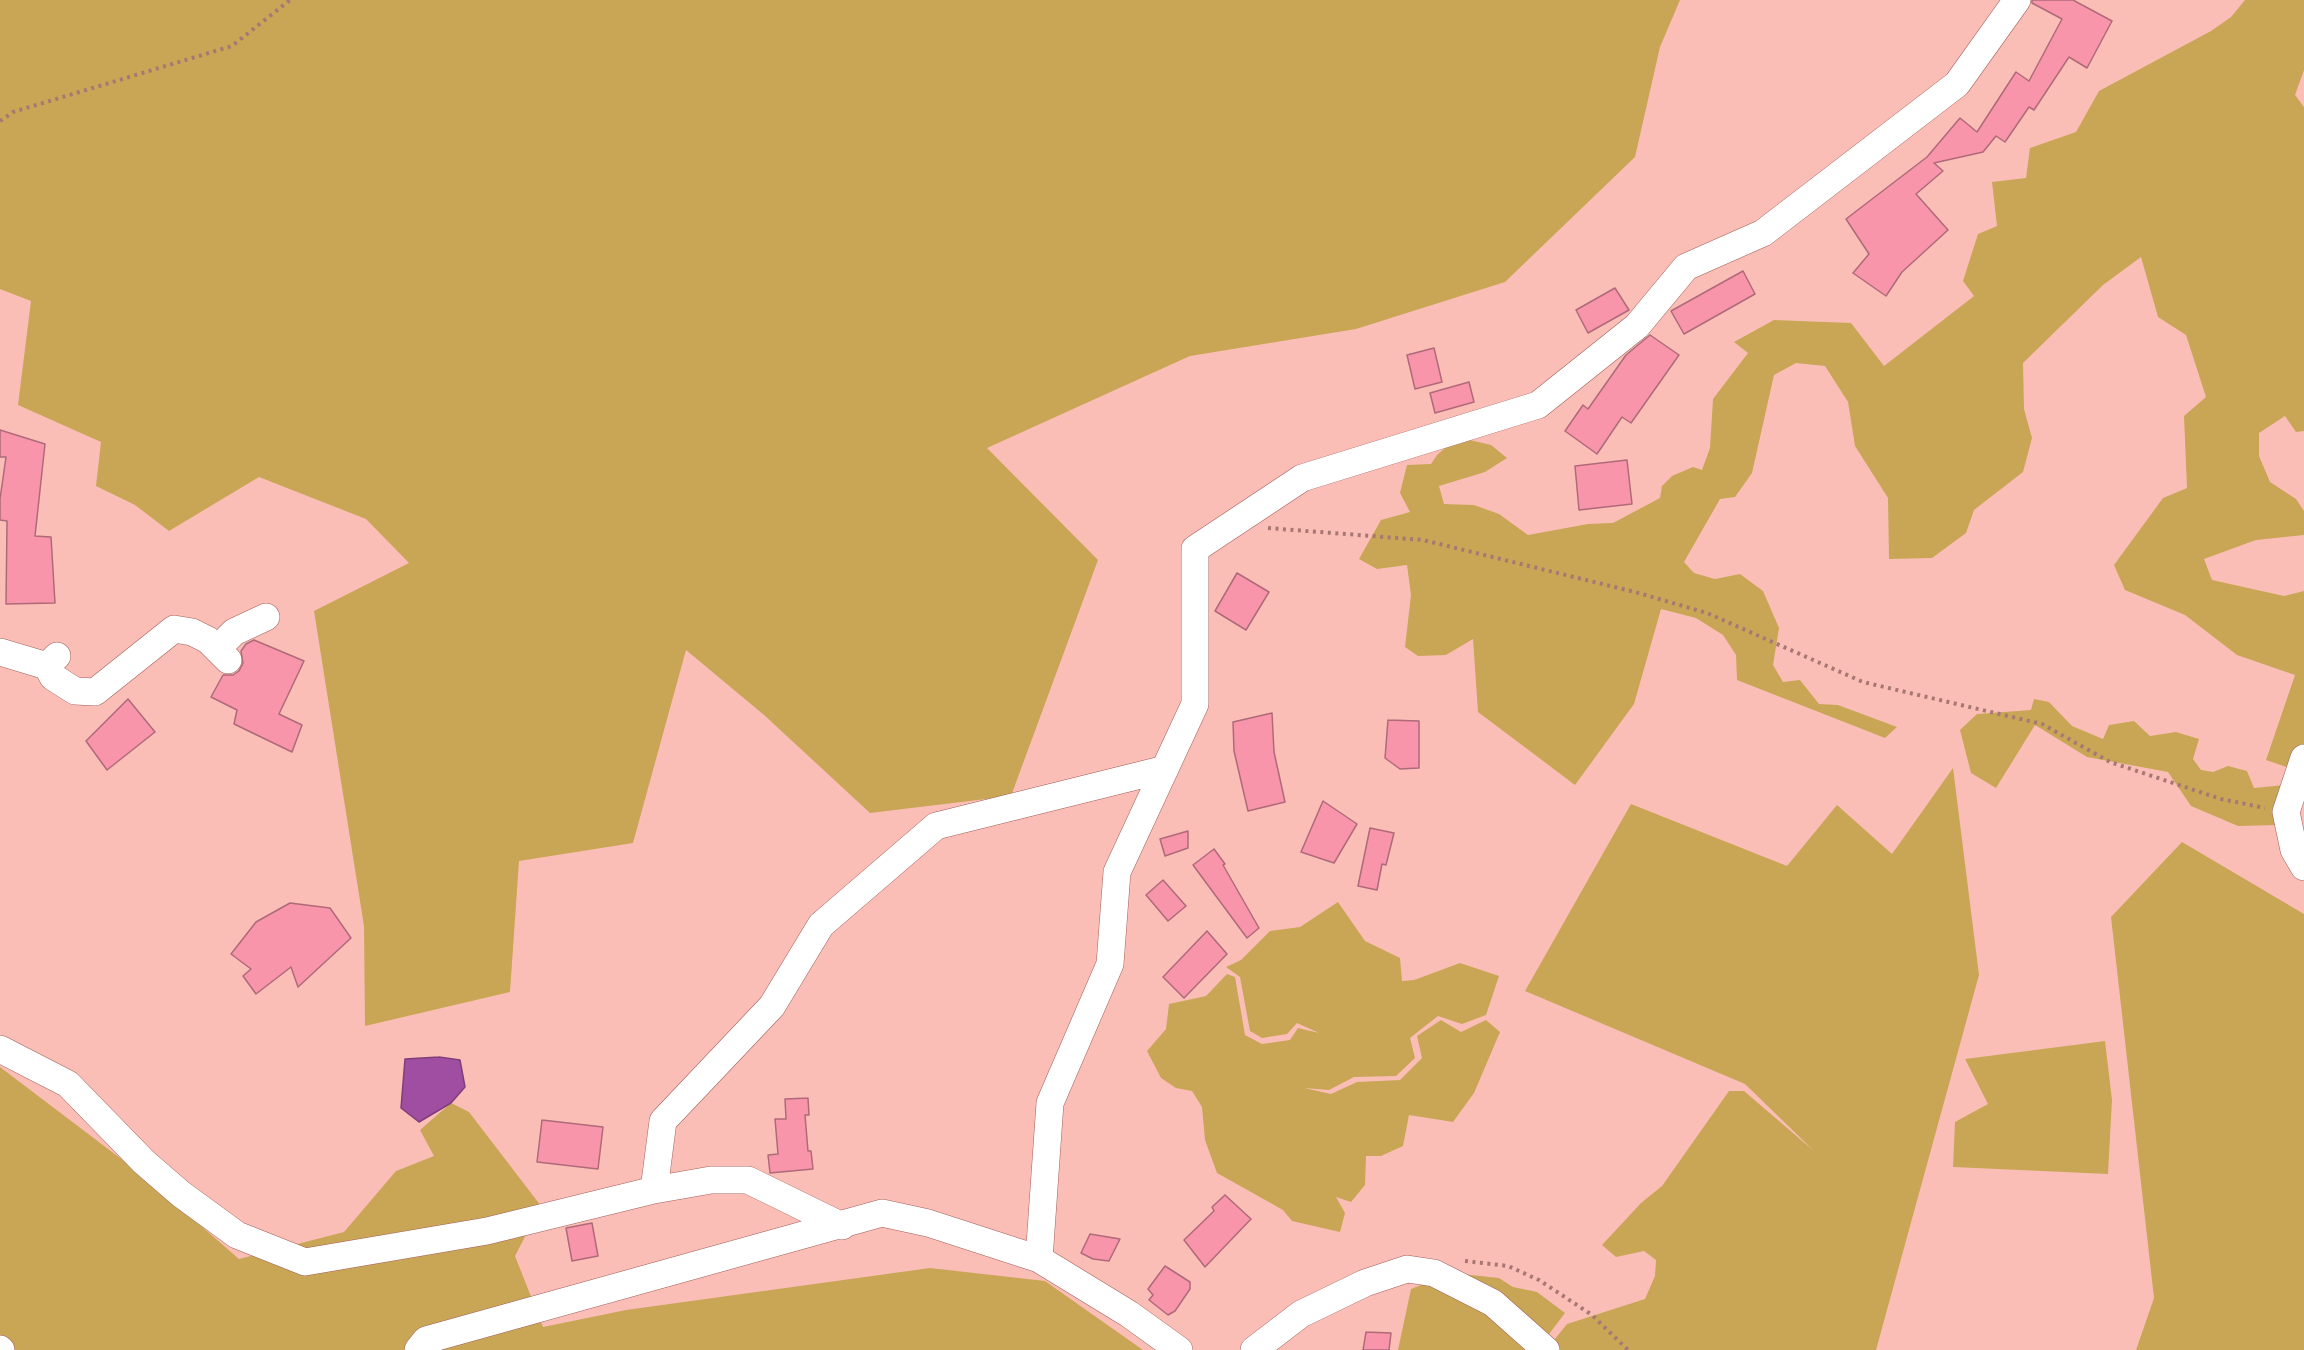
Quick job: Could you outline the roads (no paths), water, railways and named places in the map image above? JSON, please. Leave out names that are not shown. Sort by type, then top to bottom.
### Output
[{"type":"street","points":[[1039,1259],[1050,1103],[1110,964],[1117,872],[1195,704],[1195,549],[1302,478],[1538,405],[1637,326],[1686,267],[1763,233],[1957,84],[2017,0]]},
{"type":"street","points":[[0,652],[52,661],[53,678],[75,691],[95,692],[174,629],[192,632],[208,640],[223,654],[234,632],[266,617]]},
{"type":"street","points":[[2304,758],[2286,812],[2294,850],[2304,867]]},
{"type":"street","points":[[654,1190],[663,1121],[772,1006],[821,925],[936,826],[1165,769]]},
{"type":"street","points":[[0,1049],[68,1084],[144,1162],[180,1194],[237,1235],[305,1262],[487,1231],[654,1190],[711,1180],[748,1180],[842,1226]]},
{"type":"street","points":[[418,1350],[426,1340],[882,1213],[928,1223],[1039,1259],[1129,1314],[1179,1350]]},
{"type":"street","points":[[1254,1350],[1301,1314],[1365,1283],[1407,1269],[1434,1273],[1493,1304],[1546,1350]]}]
